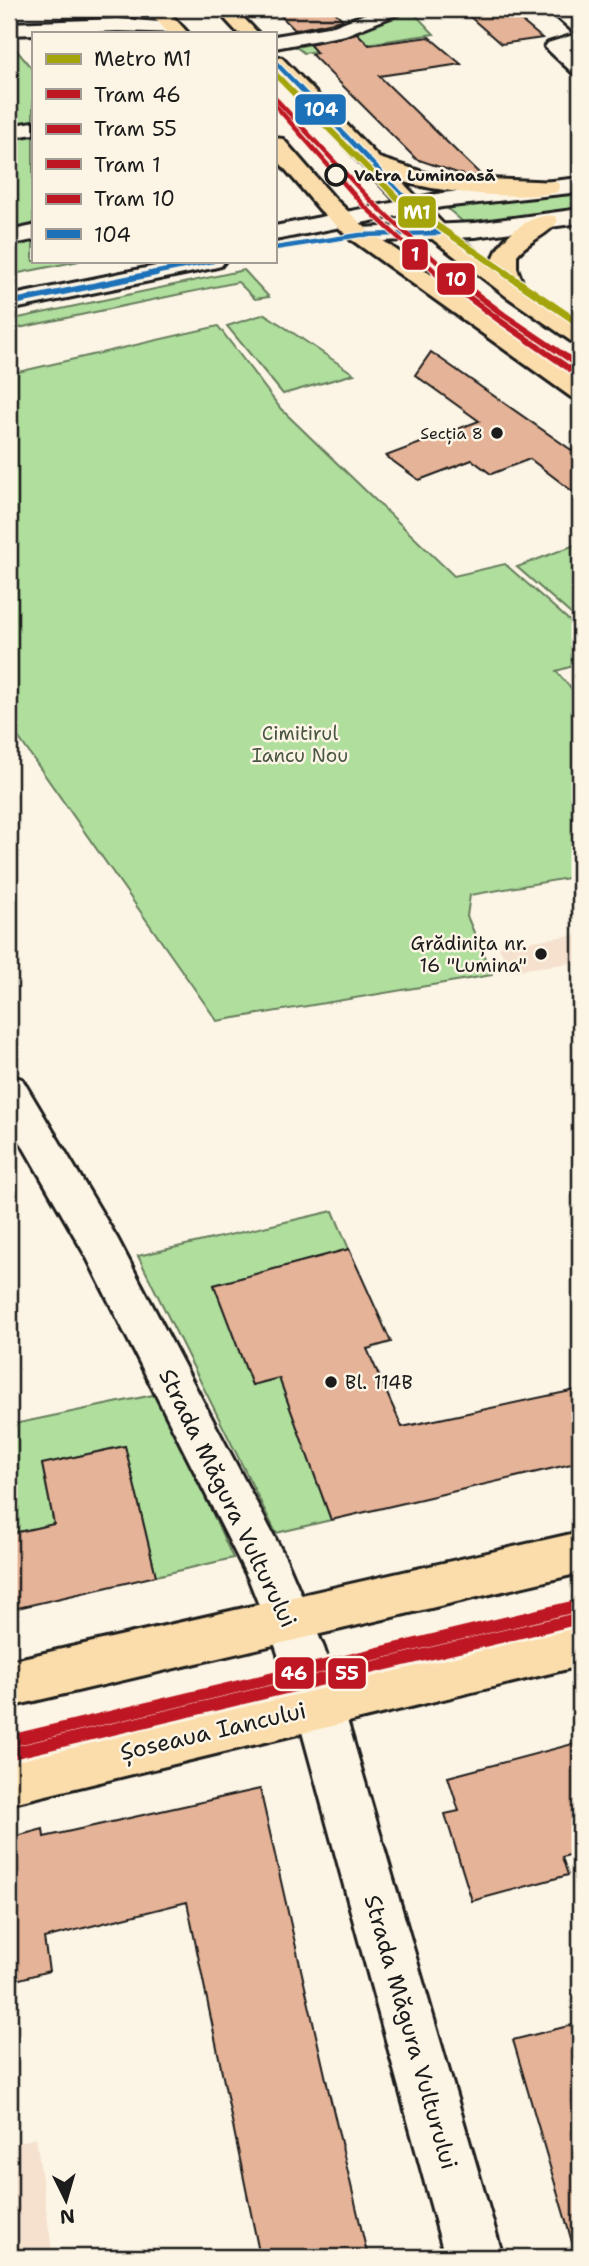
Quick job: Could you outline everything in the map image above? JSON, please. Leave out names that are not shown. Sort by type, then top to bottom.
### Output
[{"type":"main road","points":[[156,9],[176,31]]},
{"type":"main road","points":[[225,9],[247,32]]},
{"type":"main road","points":[[276,63],[439,233],[580,336]]},
{"type":"main road","points":[[276,146],[351,227],[580,391]]},
{"type":"main road","points":[[365,157],[402,175],[436,184],[549,187]]},
{"type":"main road","points":[[514,290],[505,268],[505,254],[518,239],[547,221]]},
{"type":"main road","points":[[9,1684],[580,1552]]},
{"type":"main road","name":"Șoseaua Iancului","points":[[9,1780],[580,1644]]},
{"type":"street","points":[[9,19],[98,15],[120,9]]},
{"type":"street","points":[[276,42],[338,31],[394,9]]},
{"type":"street","points":[[557,9],[580,27]]},
{"type":"street","points":[[9,29],[110,24],[176,31]]},
{"type":"street","points":[[580,39],[555,47],[580,69]]},
{"type":"street","points":[[9,132],[32,128]]},
{"type":"street","points":[[276,248],[351,227],[381,211],[580,185]]},
{"type":"street","points":[[276,233],[351,227],[405,233],[439,233],[580,216]]},
{"type":"street","points":[[9,238],[32,233]]},
{"type":"street","points":[[9,288],[134,262]]},
{"type":"street","points":[[9,303],[209,262]]},
{"type":"street","name":"Strada Măgura Vulturului","points":[[9,1089],[103,1249],[264,1562],[289,1618],[319,1706],[474,2257]]},
{"type":"shaded area","name":"Grădinița nr. 16 \"Lumina\"","points":[[580,934],[580,962],[509,971],[499,946]]},
{"type":"shaded area","points":[[36,2138],[53,2257],[9,2257],[9,2145]]},
{"type":"green space","points":[[404,9],[410,9],[434,34],[304,53],[296,47],[351,32]]},
{"type":"green space","points":[[9,41],[32,69],[32,125],[9,129]]},
{"type":"green space","points":[[32,133],[32,225],[9,230],[9,137]]},
{"type":"green space","points":[[580,190],[580,212],[470,228],[441,203]]},
{"type":"green space","points":[[32,240],[32,262],[74,262],[9,275],[9,245]]},
{"type":"green space","points":[[244,270],[269,297],[255,299],[238,282],[9,330],[9,320]]},
{"type":"green space","points":[[265,314],[354,374],[283,394],[227,326]]},
{"type":"green space","name":"Cimitirul Iancu Nou","points":[[218,326],[281,409],[454,576],[505,564],[580,630],[580,664],[556,671],[580,699],[580,876],[470,895],[467,916],[492,975],[217,1021],[9,724],[9,374]]},
{"type":"green space","points":[[580,543],[580,622],[517,567]]},
{"type":"green space","points":[[333,1211],[349,1249],[214,1285],[252,1385],[279,1378],[331,1520],[276,1533],[138,1256]]},
{"type":"green space","points":[[158,1394],[233,1558],[156,1576],[125,1446],[42,1464],[54,1524],[9,1534],[9,1425]]},
{"type":"building","points":[[274,9],[332,9],[343,20],[295,30]]},
{"type":"building","points":[[461,9],[507,9],[542,38],[501,44]]},
{"type":"building","points":[[357,33],[369,45],[429,37],[461,64],[379,76],[482,176],[466,176],[416,159],[311,54],[317,53],[309,44]]},
{"type":"building","name":"Secția 8","points":[[431,352],[580,456],[580,497],[530,459],[491,474],[472,460],[419,480],[386,456],[479,421],[415,375]]},
{"type":"building","name":"Bl. 114B","points":[[349,1249],[391,1342],[367,1349],[402,1427],[580,1389],[580,1462],[331,1520],[279,1378],[252,1385],[214,1285]]},
{"type":"building","points":[[125,1446],[156,1576],[9,1610],[9,1534],[54,1524],[42,1464]]},
{"type":"building","points":[[580,1742],[580,1852],[562,1857],[568,1875],[472,1901],[445,1814],[459,1811],[448,1777]]},
{"type":"building","points":[[260,1789],[368,2257],[260,2257],[187,1902],[44,1938],[49,1971],[9,1982],[9,1838],[43,1829],[44,1837]]},
{"type":"building","points":[[580,2023],[580,2241],[572,2242],[513,2040]]},
{"type":"metro line","name":"M1","points":[[276,75],[398,199],[580,324]]},
{"type":"tram line","name":"10","points":[[276,99],[371,201],[449,274],[580,366]]},
{"type":"tram line","name":"1","points":[[276,106],[363,205],[421,260],[479,306],[580,376]]},
{"type":"tram line","name":"46","points":[[9,1741],[580,1605]]},
{"type":"tram line","name":"55","points":[[12,1753],[580,1618]]},
{"type":"transit line","name":"104","points":[[276,63],[439,233]]},
{"type":"transit line","name":"104","points":[[276,248],[360,235],[439,233]]},
{"type":"transit line","name":"104","points":[[9,303],[208,262]]},
{"type":"place","name":"Vatra Luminoasă","points":[[336,175]]},
{"type":"place","name":"Secția 8","points":[[497,433]]},
{"type":"place","name":"Grădinița nr. 16 \"Lumina\"","points":[[541,954]]},
{"type":"place","name":"Bl. 114B","points":[[331,1382]]}]
